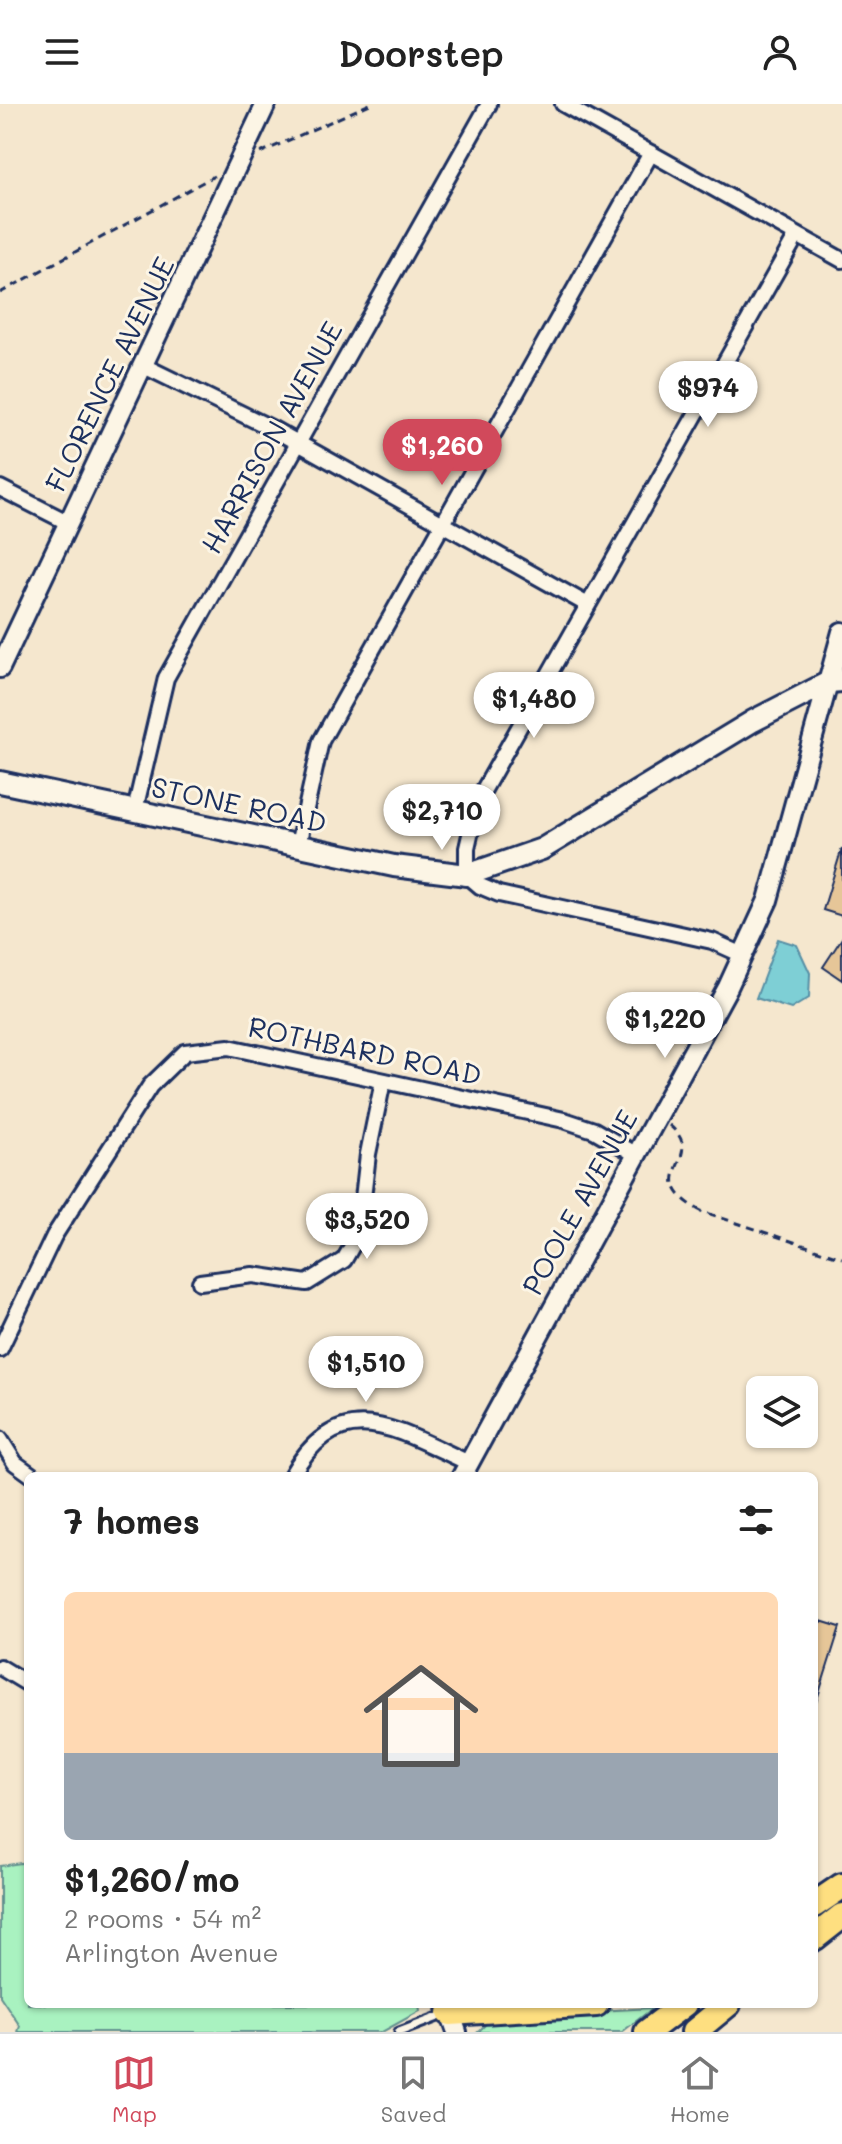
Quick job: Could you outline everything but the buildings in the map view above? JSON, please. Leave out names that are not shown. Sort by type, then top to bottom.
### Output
[{"type":"highway","points":[[818,1935],[842,1916]]},
{"type":"highway","points":[[451,2016],[548,2008]]},
{"type":"highway","points":[[647,2032],[679,2008]]},
{"type":"highway","points":[[694,2032],[723,2008]]},
{"type":"main road","name":"STONE ROAD","points":[[0,782],[435,874],[467,875],[542,849],[753,721],[836,681]]},
{"type":"street","name":"FLORENCE AVENUE","points":[[0,668],[266,104]]},
{"type":"street","name":"HARRISON AVENUE","points":[[135,810],[166,678],[489,104]]},
{"type":"street","points":[[563,104],[842,260]]},
{"type":"street","points":[[298,845],[321,741],[651,153]]},
{"type":"street","points":[[467,875],[467,848],[478,800],[797,235]]},
{"type":"street","points":[[144,366],[298,442],[588,605]]},
{"type":"street","points":[[0,488],[69,523]]},
{"type":"street","name":"POOLE AVENUE","points":[[466,1470],[658,1117],[743,955],[768,900],[836,681],[842,632]]},
{"type":"street","name":"STONE ROAD","points":[[467,875],[480,886],[499,894],[712,941],[743,955]]},
{"type":"street","name":"ROTHBARD ROAD","points":[[0,1349],[81,1190],[150,1086],[185,1052],[229,1047],[564,1120],[594,1130],[637,1155]]},
{"type":"street","points":[[200,1282],[253,1275],[307,1283],[344,1260],[359,1234],[368,1154],[383,1081]]},
{"type":"street","points":[[294,1472],[310,1446],[322,1435],[334,1428],[359,1423],[386,1427],[466,1470]]},
{"type":"street","points":[[0,1439],[15,1463],[27,1472]]},
{"type":"street","points":[[0,1667],[24,1682]]},
{"type":"lane","points":[[399,2032],[451,2016]]},
{"type":"path","points":[[0,293],[240,162],[370,104]]},
{"type":"path","points":[[658,1117],[673,1128],[683,1146],[672,1181],[674,1191],[682,1200],[701,1211],[842,1258]]},
{"type":"green space","points":[[24,1863],[24,2008],[420,2008],[420,2011],[382,2032],[18,2032],[20,2026],[0,1996],[0,1866]]},
{"type":"green space","points":[[653,2008],[622,2032],[478,2032],[490,2020],[501,2016]]},
{"type":"water","points":[[778,939],[797,945],[810,973],[809,998],[791,1009],[756,998]]}]
